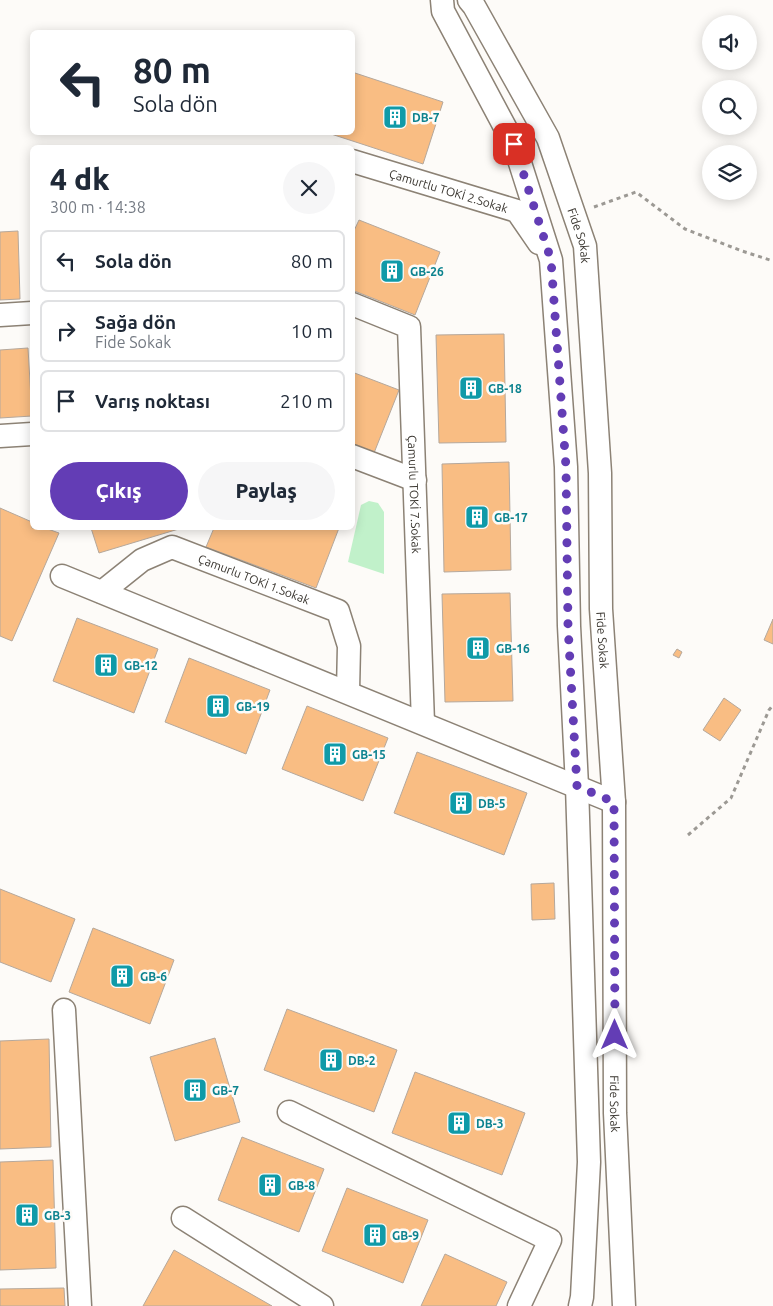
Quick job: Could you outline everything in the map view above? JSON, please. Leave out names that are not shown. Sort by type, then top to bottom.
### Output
[{"type":"street","points":[[442,0],[443,10],[514,144],[551,260],[566,467],[568,626],[577,786],[588,1162],[580,1306]]},
{"type":"street","name":"Fide Sokak","points":[[469,0],[548,138],[585,246],[600,473],[601,609],[614,802],[615,1113],[624,1306]]},
{"type":"street","name":"Çamurtlu TOKİ 2.Sokak","points":[[355,162],[517,211],[551,260]]},
{"type":"street","name":"Çamurlu TOKİ 7.Sokak","points":[[355,305],[409,327],[423,723]]},
{"type":"street","points":[[0,315],[30,313]]},
{"type":"street","points":[[0,436],[30,434]]},
{"type":"street","points":[[355,457],[415,480]]},
{"type":"street","name":"Çamurlu TOKİ 1.Sokak","points":[[102,592],[142,560],[172,547],[338,611],[350,646],[348,691]]},
{"type":"street","points":[[62,576],[348,691],[614,802]]},
{"type":"street","points":[[64,1010],[80,1306]]},
{"type":"street","points":[[288,1112],[550,1240],[518,1306]]},
{"type":"street","points":[[183,1218],[322,1306]]},
{"type":"path","points":[[574,214],[636,192],[685,229],[773,261]]},
{"type":"path","points":[[688,836],[731,798],[769,710],[773,705]]},
{"type":"green space","points":[[369,501],[378,503],[384,512],[384,574],[348,562],[361,505]]},
{"type":"building","name":"DB-7","points":[[355,73],[443,102],[423,164],[334,135],[355,135]]},
{"type":"building","name":"GB-26","points":[[359,220],[440,252],[415,315],[355,291],[355,229]]},
{"type":"building","points":[[18,231],[20,299],[0,300],[0,232]]},
{"type":"building","name":"GB-18","points":[[504,334],[506,442],[439,443],[436,335]]},
{"type":"building","points":[[28,348],[30,416],[0,418],[0,350]]},
{"type":"building","points":[[355,373],[399,390],[374,453],[355,446]]},
{"type":"building","name":"GB-17","points":[[509,462],[511,570],[444,572],[442,464]]},
{"type":"building","points":[[0,508],[30,521],[30,530],[51,530],[59,533],[12,641],[0,636]]},
{"type":"building","points":[[92,530],[175,530],[99,553]]},
{"type":"building","points":[[213,530],[338,530],[316,588],[206,547]]},
{"type":"building","name":"GB-16","points":[[510,593],[513,701],[445,702],[442,594]]},
{"type":"building","name":"GB-12","points":[[77,618],[158,649],[134,713],[53,681]]},
{"type":"building","points":[[773,619],[773,644],[764,640]]},
{"type":"building","points":[[677,649],[682,652],[679,658],[673,655]]},
{"type":"building","name":"GB-19","points":[[189,658],[270,690],[246,754],[165,722]]},
{"type":"building","points":[[724,698],[741,710],[720,741],[703,730]]},
{"type":"building","name":"GB-15","points":[[307,706],[388,738],[363,801],[282,769]]},
{"type":"building","name":"DB-5","points":[[417,752],[527,793],[504,855],[394,813]]},
{"type":"building","points":[[554,883],[555,919],[532,920],[531,884]]},
{"type":"building","points":[[0,889],[75,919],[51,982],[0,962]]},
{"type":"building","name":"GB-6","points":[[93,928],[174,960],[150,1024],[69,992]]},
{"type":"building","name":"DB-2","points":[[287,1009],[397,1050],[374,1112],[264,1070]]},
{"type":"building","name":"GB-7","points":[[215,1038],[240,1122],[175,1141],[150,1057]]},
{"type":"building","points":[[49,1039],[51,1147],[0,1149],[0,1041]]},
{"type":"building","name":"DB-3","points":[[415,1072],[525,1113],[502,1175],[392,1133]]},
{"type":"building","name":"GB-8","points":[[242,1137],[324,1169],[299,1232],[218,1200]]},
{"type":"building","name":"GB-3","points":[[53,1160],[56,1268],[0,1270],[0,1162]]},
{"type":"building","name":"GB-9","points":[[347,1188],[428,1220],[403,1283],[322,1251]]},
{"type":"building","points":[[174,1250],[272,1306],[143,1306]]},
{"type":"building","points":[[445,1254],[507,1282],[496,1306],[421,1306]]},
{"type":"building","points":[[64,1288],[65,1306],[0,1306],[0,1289]]},
{"type":"place","name":"DB-7","points":[[395,117]]},
{"type":"place","name":"GB-26","points":[[392,271]]},
{"type":"place","name":"GB-18","points":[[471,388]]},
{"type":"place","name":"GB-17","points":[[477,517]]},
{"type":"place","name":"GB-16","points":[[478,648]]},
{"type":"place","name":"GB-12","points":[[106,665]]},
{"type":"place","name":"GB-19","points":[[218,706]]},
{"type":"place","name":"GB-15","points":[[335,754]]},
{"type":"place","name":"DB-5","points":[[461,803]]},
{"type":"place","name":"GB-6","points":[[122,976]]},
{"type":"place","name":"DB-2","points":[[331,1060]]},
{"type":"place","name":"GB-7","points":[[195,1090]]},
{"type":"place","name":"DB-3","points":[[459,1123]]},
{"type":"place","name":"GB-8","points":[[270,1185]]},
{"type":"place","name":"GB-3","points":[[27,1215]]},
{"type":"place","name":"GB-9","points":[[375,1235]]},
{"type":"route","points":[[514,144],[551,260],[566,467],[568,626],[577,786],[614,802],[615,1035]]}]
